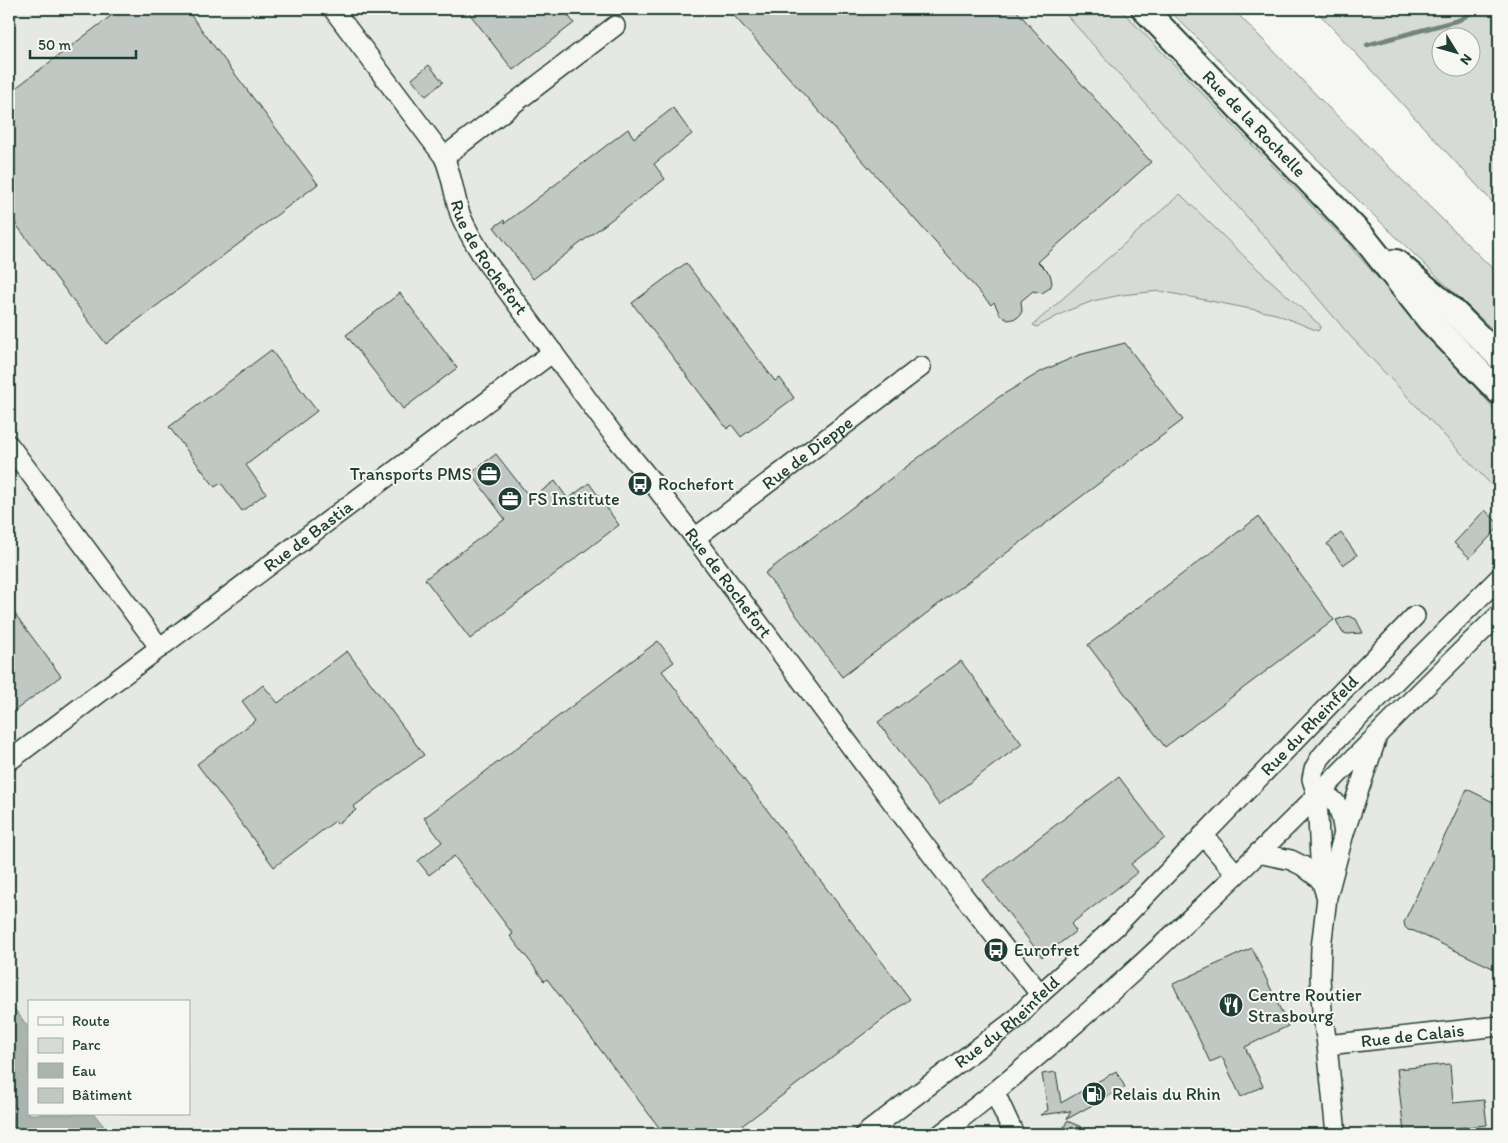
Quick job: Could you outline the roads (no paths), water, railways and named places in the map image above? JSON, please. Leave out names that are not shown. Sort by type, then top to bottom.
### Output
[{"type":"main road","name":"Rue de la Rochelle","points":[[1144,9],[1364,238],[1430,321],[1499,392]]},
{"type":"main road","name":"Rue de la Rochelle","points":[[1364,238],[1402,266],[1499,357]]},
{"type":"street","name":"Rue de Rochefort","points":[[332,9],[444,157],[461,216],[470,238],[487,263],[612,433],[648,476],[926,847],[1040,994]]},
{"type":"street","points":[[444,157],[616,26]]},
{"type":"street","name":"Rue de Bastia","points":[[9,761],[553,352]]},
{"type":"street","name":"Rue de Dieppe","points":[[695,538],[921,367]]},
{"type":"street","points":[[9,445],[160,648]]},
{"type":"street","name":"Rue du Rheinfeld","points":[[1324,888],[1316,795],[1312,779],[1314,769],[1321,757],[1334,742],[1499,578]]},
{"type":"street","points":[[1469,644],[1499,599]]},
{"type":"street","points":[[942,1134],[1067,1033],[1258,853],[1499,615]]},
{"type":"street","name":"Rue du Rheinfeld","points":[[865,1134],[1016,1019],[1040,994],[1115,927],[1415,616]]},
{"type":"street","points":[[1336,1134],[1320,977],[1324,888],[1378,734]]},
{"type":"street","points":[[1316,795],[1326,795],[1333,798],[1344,833]]},
{"type":"street","points":[[1203,835],[1236,874]]},
{"type":"street","points":[[1258,853],[1291,860],[1303,866],[1324,888]]},
{"type":"street","name":"Rue de Calais","points":[[1327,1045],[1499,1026]]},
{"type":"street","points":[[995,1093],[1014,1134]]},
{"type":"water","points":[[9,1002],[28,1027],[28,1116],[96,1116],[110,1134],[9,1134]]},
{"type":"waterway","points":[[1367,45],[1459,20],[1478,9]]},
{"type":"place","name":"Transports PMS","points":[[489,474]]},
{"type":"place","name":"Rochefort","points":[[640,484]]},
{"type":"place","name":"FS Institute","points":[[510,499]]},
{"type":"place","name":"Eurofret","points":[[996,950]]},
{"type":"place","name":"Centre Routier Strasbourg","points":[[1231,1005]]},
{"type":"place","name":"Relais du Rhin","points":[[1094,1094]]}]
